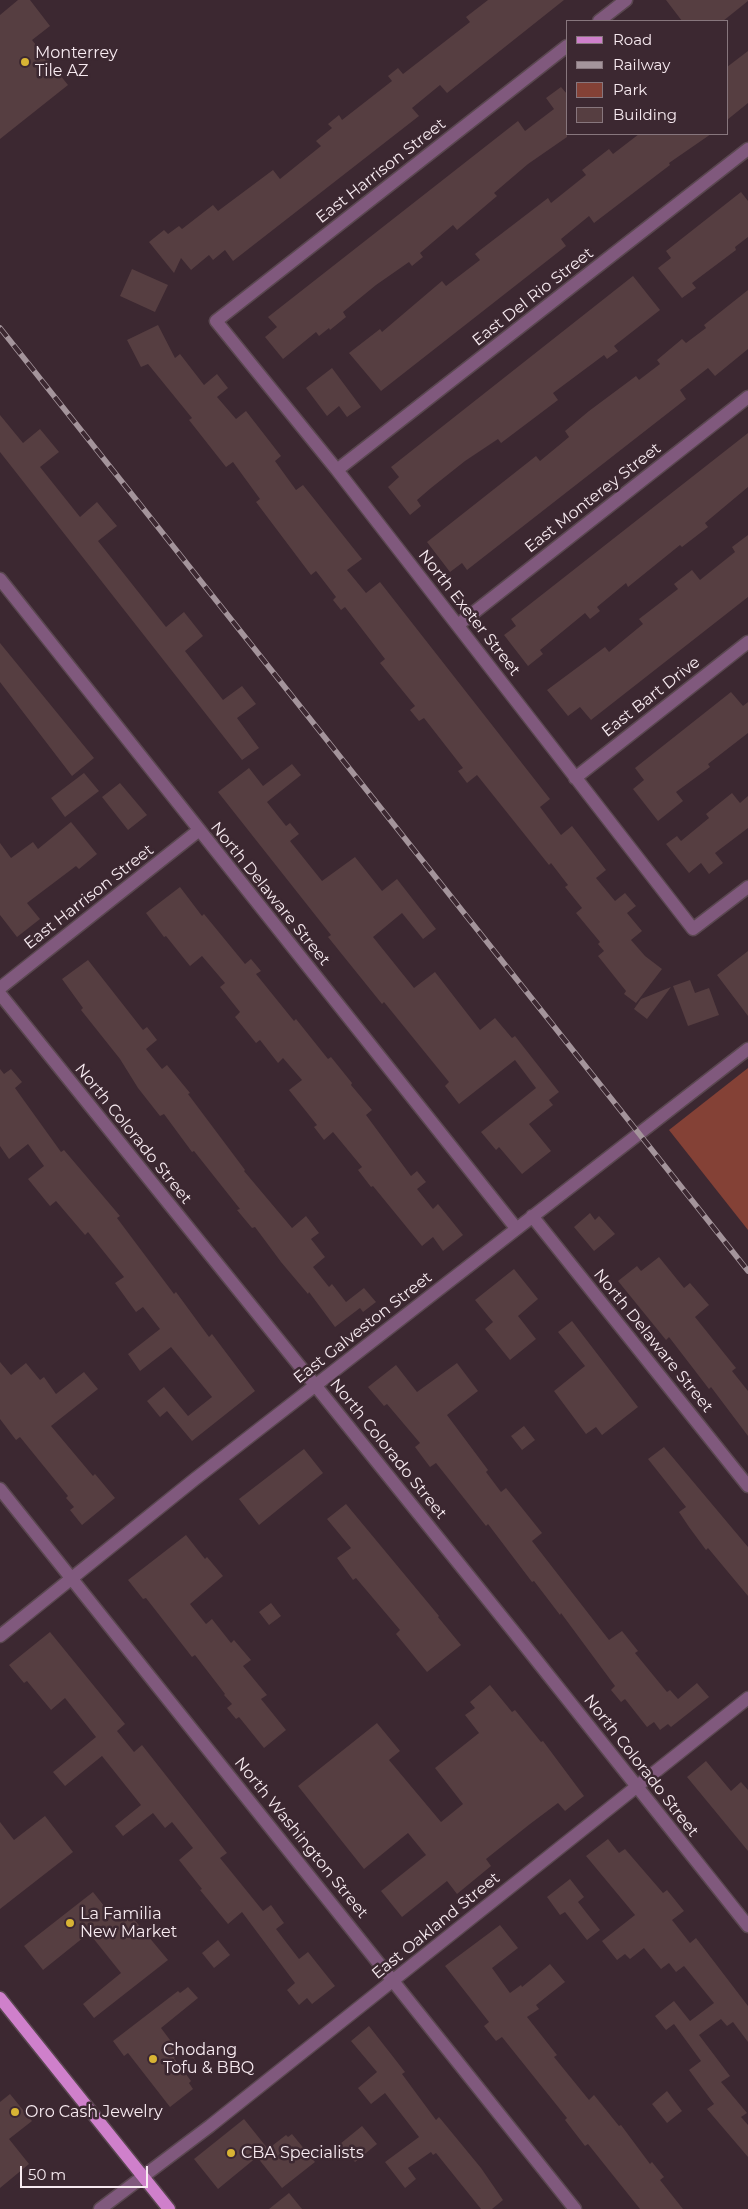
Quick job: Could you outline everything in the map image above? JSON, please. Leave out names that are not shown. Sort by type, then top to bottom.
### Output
[{"type":"main road","points":[[0,1998],[169,2209]]},
{"type":"street","points":[[600,20],[626,0]]},
{"type":"street","name":"East Harrison Street","points":[[216,321],[566,47]]},
{"type":"street","name":"East Del Rio Street","points":[[337,470],[748,149]]},
{"type":"street","name":"North Exeter Street","points":[[216,321],[337,470],[693,929],[748,887]]},
{"type":"street","name":"East Monterey Street","points":[[458,625],[748,397]]},
{"type":"street","name":"North Delaware Street","points":[[0,579],[198,831],[516,1228]]},
{"type":"street","name":"East Bart Drive","points":[[575,778],[748,642]]},
{"type":"street","name":"East Harrison Street","points":[[0,988],[198,831]]},
{"type":"street","name":"North Colorado Street","points":[[0,994],[748,1926]]},
{"type":"street","name":"East Galveston Street","points":[[0,1636],[516,1228],[640,1135],[748,1049]]},
{"type":"street","name":"North Delaware Street","points":[[532,1216],[748,1486]]},
{"type":"street","name":"North Washington Street","points":[[0,1489],[575,2209]]},
{"type":"street","name":"East Oakland Street","points":[[100,2209],[210,2126],[748,1698]]},
{"type":"green space","points":[[748,1068],[748,1230],[669,1130]]},
{"type":"building","name":"Monterrey Tile AZ","points":[[18,0],[30,0],[50,26],[32,40],[68,85],[0,139],[0,15]]},
{"type":"building","points":[[488,0],[564,0],[447,93],[440,85],[412,108],[419,116],[233,261],[225,250],[213,260],[209,255],[191,270],[181,258],[174,273],[149,242],[164,230],[168,234],[179,226],[182,229],[213,205],[218,211],[273,170],[280,179],[321,146],[316,141],[332,128],[328,124],[339,115],[342,120],[392,81],[388,76],[398,68],[403,74],[470,22],[466,17]]},
{"type":"building","points":[[666,0],[748,0],[724,20],[681,20]]},
{"type":"building","points":[[748,51],[748,103],[728,119],[728,66]]},
{"type":"building","points":[[561,87],[566,93],[567,137],[528,164],[494,193],[497,196],[457,230],[453,225],[420,253],[423,257],[412,266],[409,262],[376,285],[343,312],[346,317],[330,330],[329,328],[319,336],[316,332],[283,359],[265,337],[277,327],[268,317],[518,121],[525,131],[554,109],[546,98]]},
{"type":"building","points":[[638,135],[710,135],[669,163],[670,165],[594,223],[589,216],[561,239],[566,246],[381,391],[349,353],[380,329],[382,332],[442,281],[446,286],[480,260],[475,254],[548,198],[551,203],[586,175],[582,170],[609,149],[613,154]]},
{"type":"building","points":[[741,192],[748,201],[748,237],[735,247],[736,250],[692,283],[696,288],[682,298],[658,268],[671,258],[666,251]]},
{"type":"building","points":[[132,269],[168,285],[155,312],[120,296]]},
{"type":"building","points":[[633,276],[660,310],[614,346],[618,351],[607,359],[604,355],[553,393],[558,400],[501,443],[498,439],[465,461],[431,488],[417,500],[421,506],[410,515],[388,487],[399,477],[391,467]]},
{"type":"building","points":[[748,290],[748,349],[715,376],[708,368],[680,390],[686,399],[467,570],[462,563],[450,572],[427,542],[536,456],[540,461],[569,437],[565,431],[589,411],[636,376],[639,380],[660,364],[657,360],[682,339],[686,343],[706,328],[704,325]]},
{"type":"building","points":[[158,325],[175,358],[180,354],[204,385],[217,374],[228,388],[217,397],[236,419],[246,411],[281,456],[275,461],[296,490],[303,485],[362,559],[347,570],[366,593],[380,582],[550,799],[540,807],[561,835],[572,826],[606,870],[596,878],[615,901],[625,893],[636,906],[627,913],[642,931],[631,940],[645,956],[662,969],[636,1003],[624,994],[626,991],[598,956],[604,951],[598,944],[600,942],[576,913],[582,908],[565,887],[568,885],[551,863],[549,865],[477,775],[467,783],[458,771],[463,768],[424,718],[419,721],[410,710],[415,706],[380,663],[385,659],[345,607],[341,610],[333,600],[336,597],[316,571],[311,575],[256,502],[260,499],[233,462],[226,467],[189,420],[192,418],[148,364],[141,367],[127,340]]},
{"type":"building","points":[[332,368],[361,407],[347,417],[339,406],[327,416],[306,388]]},
{"type":"building","points":[[0,415],[23,443],[40,429],[59,452],[40,467],[80,517],[97,502],[117,526],[98,541],[166,627],[184,612],[203,636],[185,651],[223,700],[242,686],[256,704],[237,718],[259,748],[242,760],[0,452]]},
{"type":"building","points":[[748,433],[748,487],[705,523],[708,527],[682,547],[680,545],[628,587],[626,583],[597,607],[600,611],[590,619],[585,613],[540,650],[543,654],[528,666],[504,635],[516,626],[511,619]]},
{"type":"building","points":[[748,535],[748,597],[591,720],[580,707],[568,716],[547,690],[605,647],[609,652],[643,624],[639,619],[678,589],[674,584],[692,570],[700,580],[735,552],[732,547]]},
{"type":"building","points":[[0,643],[94,758],[72,776],[0,682]]},
{"type":"building","points":[[731,692],[743,706],[748,702],[748,733],[708,764],[710,767],[676,792],[683,801],[658,821],[633,789],[644,780],[635,768]]},
{"type":"building","points":[[292,764],[301,775],[267,802],[286,826],[290,823],[299,834],[290,841],[322,881],[355,857],[382,891],[397,879],[436,929],[423,939],[402,913],[373,937],[414,988],[435,972],[480,1030],[495,1018],[512,1038],[515,1036],[559,1092],[549,1100],[553,1105],[529,1124],[551,1151],[522,1174],[499,1147],[496,1150],[481,1132],[536,1088],[515,1060],[459,1104],[445,1086],[449,1082],[328,937],[331,935],[218,792],[249,768],[263,786]]},
{"type":"building","points":[[84,773],[99,791],[65,817],[51,798]]},
{"type":"building","points":[[120,783],[147,815],[128,830],[102,797]]},
{"type":"building","points":[[732,793],[740,803],[748,796],[748,828],[715,853],[723,863],[709,874],[701,863],[689,873],[666,844],[677,836],[681,841],[709,818],[706,814]]},
{"type":"building","points":[[71,822],[97,854],[79,869],[76,866],[27,903],[40,919],[17,937],[0,915],[0,843],[11,858],[33,842],[38,849]]},
{"type":"building","points":[[180,887],[202,916],[204,914],[245,964],[251,959],[261,971],[256,974],[328,1059],[331,1057],[372,1110],[366,1115],[411,1176],[417,1171],[426,1182],[417,1189],[433,1209],[438,1204],[463,1235],[443,1251],[433,1237],[422,1246],[373,1186],[371,1187],[358,1170],[362,1167],[333,1132],[324,1140],[314,1127],[317,1125],[289,1090],[302,1080],[283,1058],[278,1063],[260,1040],[256,1043],[235,1017],[240,1012],[220,987],[225,983],[202,956],[190,966],[146,913]]},
{"type":"building","points":[[748,951],[748,1016],[717,975]]},
{"type":"building","points":[[88,960],[143,1030],[147,1027],[157,1040],[146,1049],[162,1069],[167,1065],[190,1093],[188,1094],[244,1171],[292,1228],[306,1216],[319,1233],[311,1239],[325,1257],[313,1267],[329,1287],[332,1284],[346,1302],[364,1288],[376,1302],[363,1312],[360,1308],[335,1327],[309,1292],[308,1294],[281,1262],[255,1227],[252,1228],[237,1210],[240,1209],[194,1151],[192,1152],[164,1114],[160,1116],[138,1088],[120,1059],[81,1010],[83,1008],[62,979]]},
{"type":"building","points":[[690,980],[695,993],[709,988],[719,1015],[688,1026],[673,986]]},
{"type":"building","points":[[671,987],[647,1019],[634,1009],[641,999]]},
{"type":"building","points":[[0,1069],[4,1074],[11,1069],[22,1082],[15,1088],[61,1152],[64,1150],[120,1216],[117,1218],[174,1294],[176,1292],[209,1337],[212,1334],[255,1391],[192,1441],[167,1411],[160,1417],[147,1401],[164,1387],[188,1416],[212,1397],[171,1347],[140,1371],[128,1354],[160,1329],[143,1307],[136,1312],[115,1283],[124,1277],[88,1232],[85,1235],[56,1201],[50,1206],[28,1179],[44,1166],[28,1144],[9,1159],[0,1146]]},
{"type":"building","points":[[590,1213],[595,1220],[599,1216],[615,1234],[594,1251],[574,1227]]},
{"type":"building","points":[[659,1257],[684,1288],[690,1283],[709,1305],[695,1317],[736,1368],[732,1371],[748,1391],[748,1436],[711,1387],[709,1389],[669,1337],[666,1340],[618,1281],[637,1266],[641,1271]]},
{"type":"building","points":[[514,1269],[538,1299],[518,1316],[536,1339],[510,1360],[485,1329],[493,1322],[475,1300]]},
{"type":"building","points":[[572,1321],[638,1407],[602,1435],[596,1427],[586,1434],[554,1391],[585,1366],[558,1332]]},
{"type":"building","points":[[0,1362],[11,1375],[26,1363],[40,1380],[44,1377],[56,1394],[84,1372],[98,1389],[51,1426],[93,1476],[95,1474],[115,1498],[82,1525],[70,1510],[74,1507],[66,1498],[68,1496],[20,1437],[16,1440],[0,1419]]},
{"type":"building","points":[[457,1363],[478,1391],[447,1415],[488,1470],[486,1472],[501,1492],[506,1488],[542,1533],[532,1541],[609,1640],[622,1631],[638,1651],[635,1653],[667,1692],[670,1690],[678,1699],[697,1683],[709,1697],[671,1727],[668,1724],[660,1730],[654,1722],[647,1727],[625,1699],[621,1702],[611,1690],[615,1686],[561,1613],[560,1615],[534,1581],[532,1582],[488,1524],[486,1526],[436,1463],[430,1467],[415,1447],[420,1443],[387,1404],[384,1406],[368,1387],[396,1365],[417,1392]]},
{"type":"building","points":[[524,1426],[535,1440],[522,1450],[511,1436]]},
{"type":"building","points":[[664,1447],[748,1547],[748,1596],[708,1548],[706,1550],[689,1527],[679,1512],[686,1507],[648,1459]]},
{"type":"building","points":[[304,1449],[323,1473],[259,1525],[239,1499]]},
{"type":"building","points":[[346,1504],[461,1645],[427,1672],[396,1634],[400,1630],[356,1578],[353,1580],[337,1558],[351,1548],[327,1519]]},
{"type":"building","points":[[186,1535],[205,1559],[207,1557],[223,1576],[190,1604],[206,1624],[212,1619],[231,1643],[234,1640],[251,1660],[243,1666],[267,1695],[261,1699],[286,1730],[264,1748],[239,1717],[236,1719],[227,1708],[232,1704],[195,1655],[192,1657],[146,1598],[143,1599],[128,1580]]},
{"type":"building","points":[[271,1603],[281,1616],[269,1625],[259,1612]]},
{"type":"building","points":[[50,1632],[125,1724],[117,1731],[134,1752],[142,1745],[227,1853],[220,1858],[263,1911],[271,1905],[284,1923],[276,1929],[299,1959],[308,1952],[335,1986],[312,2004],[307,1998],[299,2005],[287,1990],[295,1983],[242,1912],[228,1924],[200,1890],[202,1889],[179,1860],[193,1848],[172,1822],[165,1828],[153,1813],[123,1836],[115,1826],[141,1805],[102,1756],[65,1786],[53,1772],[96,1737],[65,1698],[51,1710],[27,1681],[24,1683],[9,1665]]},
{"type":"building","points":[[490,1685],[512,1712],[515,1710],[541,1742],[543,1741],[584,1796],[565,1811],[558,1803],[530,1824],[486,1859],[491,1866],[457,1894],[447,1881],[402,1917],[381,1891],[426,1855],[408,1833],[364,1869],[298,1786],[377,1723],[400,1751],[389,1760],[441,1822],[463,1804],[435,1768],[479,1733],[465,1715],[475,1708],[470,1702]]},
{"type":"building","points":[[706,1761],[731,1791],[741,1782],[748,1790],[748,1851],[687,1777]]},
{"type":"building","points":[[45,1816],[73,1852],[0,1909],[0,1822],[14,1840]]},
{"type":"building","points":[[608,1839],[619,1853],[625,1849],[663,1893],[667,1890],[684,1911],[672,1920],[690,1943],[696,1938],[748,2006],[748,2042],[733,2022],[727,2026],[721,2019],[699,2035],[730,2076],[721,2082],[747,2113],[741,2117],[748,2125],[748,2157],[707,2109],[714,2104],[689,2070],[701,2061],[674,2024],[666,2030],[655,2016],[674,2001],[690,2021],[714,2003],[684,1966],[676,1972],[669,1963],[661,1969],[644,1948],[630,1959],[625,1954],[617,1960],[602,1941],[635,1915],[586,1856]]},
{"type":"building","points":[[570,1879],[584,1897],[578,1902],[600,1930],[587,1940],[565,1912],[560,1915],[547,1897]]},
{"type":"building","points":[[93,1892],[116,1921],[128,1912],[168,1960],[94,2018],[83,2004],[121,1973],[89,1933],[43,1970],[24,1946]]},
{"type":"building","points":[[500,1925],[518,1948],[492,1968],[510,1993],[521,1985],[522,1987],[550,1964],[565,1982],[536,2005],[539,2009],[527,2017],[557,2055],[554,2057],[589,2100],[594,2095],[619,2126],[621,2125],[650,2164],[652,2162],[664,2177],[660,2180],[683,2209],[640,2209],[588,2144],[585,2146],[565,2120],[567,2118],[502,2037],[496,2041],[484,2026],[489,2022],[445,1966]]},
{"type":"building","points":[[218,1940],[230,1955],[214,1968],[202,1953]]},
{"type":"building","points":[[188,1987],[198,1998],[161,2028],[176,2048],[173,2049],[178,2055],[174,2058],[191,2081],[189,2083],[193,2089],[170,2107],[128,2053],[124,2056],[113,2041],[178,1991],[180,1993]]},
{"type":"building","points":[[369,2026],[405,2072],[402,2074],[436,2120],[439,2117],[481,2168],[503,2200],[492,2209],[481,2209],[436,2153],[433,2155],[431,2152],[408,2168],[416,2179],[405,2188],[385,2162],[419,2137],[385,2093],[371,2104],[358,2088],[377,2072],[351,2041]]},
{"type":"building","points":[[667,2091],[682,2111],[667,2123],[652,2104]]},
{"type":"building","points":[[10,2094],[32,2121],[9,2139],[29,2164],[0,2188],[0,2102]]},
{"type":"building","points":[[244,2119],[268,2149],[286,2135],[288,2137],[292,2134],[315,2162],[282,2188],[257,2157],[218,2189],[194,2159]]},
{"type":"building","points":[[362,2126],[377,2144],[355,2162],[340,2144]]},
{"type":"building","points":[[289,2193],[302,2209],[269,2209]]},
{"type":"railway","points":[[0,328],[748,1271]]},
{"type":"place","name":"Monterrey Tile AZ","points":[[25,62]]},
{"type":"place","name":"La Familia New Market","points":[[70,1923]]},
{"type":"place","name":"Chodang Tofu & BBQ","points":[[153,2059]]},
{"type":"place","name":"Oro Cash Jewelry","points":[[15,2112]]},
{"type":"place","name":"CBA Specialists","points":[[231,2153]]}]
